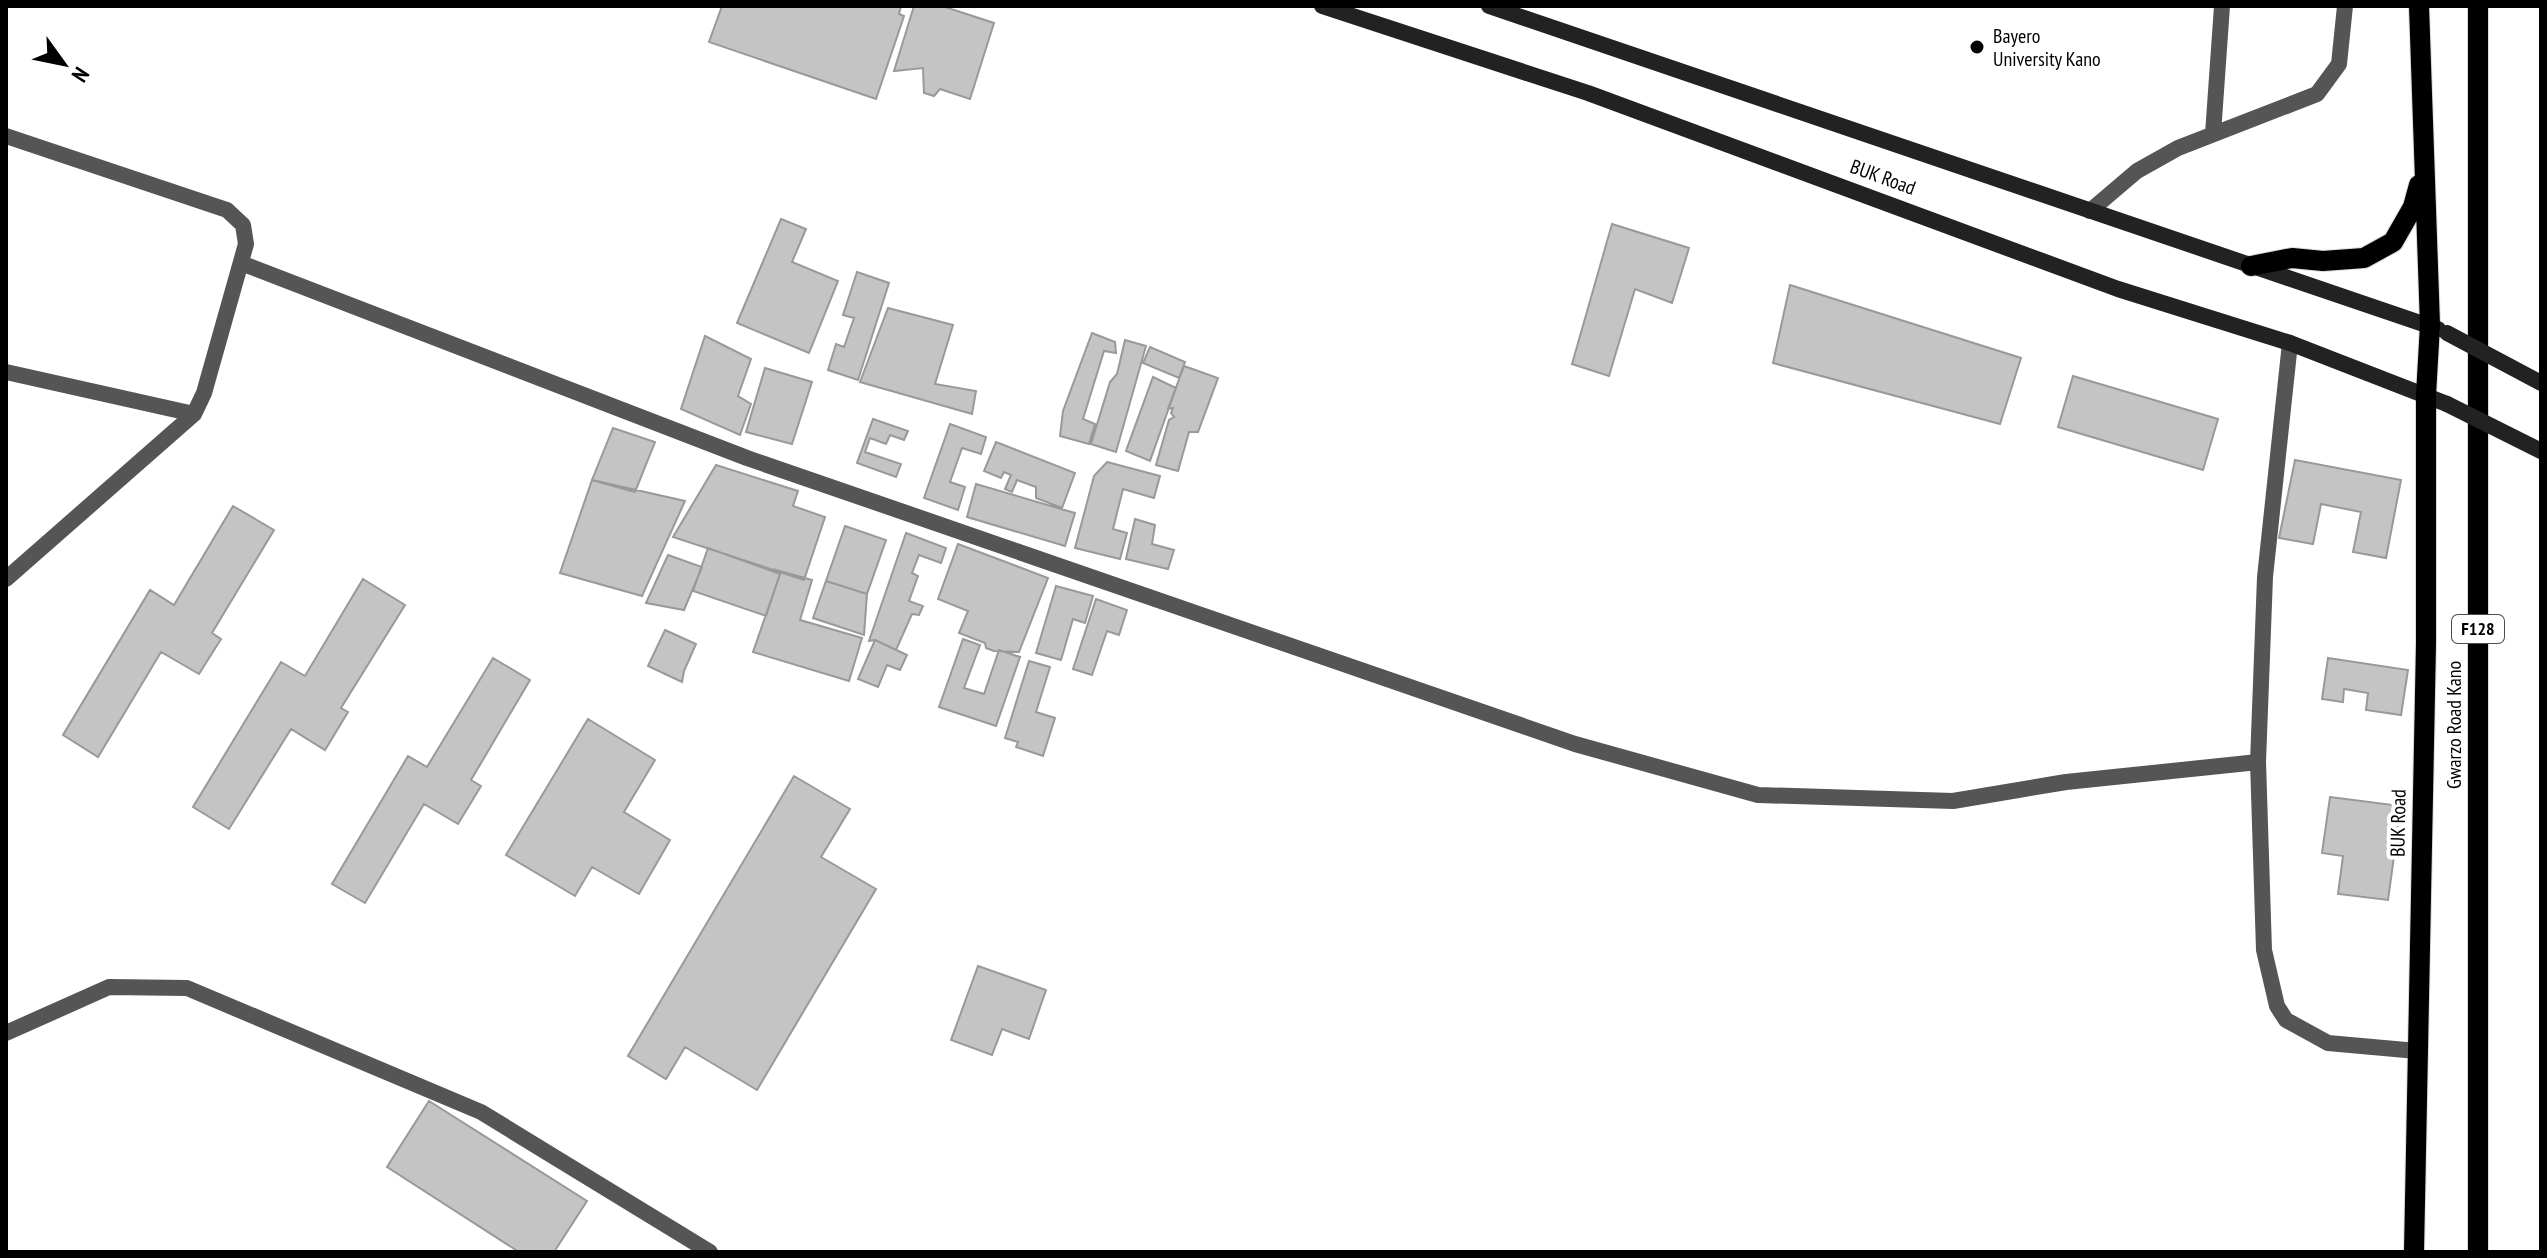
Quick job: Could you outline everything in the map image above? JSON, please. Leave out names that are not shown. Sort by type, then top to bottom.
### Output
[{"type":"main road","name":"BUK Road","points":[[1322,6],[1588,93],[2118,289],[2290,343],[2447,404],[2541,451]]},
{"type":"main road","name":"BUK Road","points":[[1489,6],[2438,329]]},
{"type":"main road","name":"BUK Road","points":[[2414,1252],[2426,643],[2426,395],[2438,329],[2423,170],[2419,6]]},
{"type":"main road","name":"Gwarzo Road Kano","points":[[2478,6],[2478,1252]]},
{"type":"main road","points":[[2251,266],[2292,258],[2323,261],[2364,258],[2393,242],[2413,207],[2423,170]]},
{"type":"main road","points":[[2438,329],[2541,383]]},
{"type":"street","points":[[2213,134],[2222,6]]},
{"type":"street","points":[[2090,211],[2137,171],[2178,148],[2317,94],[2339,64],[2345,6]]},
{"type":"street","points":[[6,136],[227,210],[243,225],[246,244],[204,393],[194,414],[6,579]]},
{"type":"street","points":[[241,263],[762,463],[1575,744],[1758,795],[1953,801],[2066,782],[2258,762]]},
{"type":"street","points":[[2290,343],[2265,577],[2258,762],[2264,950],[2277,1006],[2286,1020],[2328,1043],[2417,1051]]},
{"type":"street","points":[[6,372],[194,414]]},
{"type":"street","points":[[6,1033],[109,987],[187,988],[481,1112],[710,1252]]},
{"type":"building","points":[[722,6],[901,6],[899,14],[904,16],[876,99],[709,42]]},
{"type":"building","points":[[914,6],[942,6],[994,23],[970,99],[940,89],[934,96],[924,93],[923,68],[894,71]]},
{"type":"building","points":[[781,219],[806,229],[792,262],[838,281],[809,353],[737,323]]},
{"type":"building","points":[[1612,224],[1689,248],[1672,303],[1635,289],[1609,376],[1572,364]]},
{"type":"building","points":[[857,272],[889,283],[858,380],[828,370],[836,344],[844,347],[854,318],[843,315]]},
{"type":"building","points":[[1790,285],[2021,358],[2000,424],[1773,363]]},
{"type":"building","points":[[888,308],[953,325],[935,384],[976,391],[972,414],[860,382]]},
{"type":"building","points":[[1092,333],[1115,342],[1116,353],[1104,351],[1083,419],[1095,424],[1089,444],[1060,436],[1063,411]]},
{"type":"building","points":[[705,336],[751,359],[738,396],[751,404],[740,435],[681,409]]},
{"type":"building","points":[[1125,340],[1146,346],[1116,452],[1091,444],[1110,382],[1117,374]]},
{"type":"building","points":[[1150,347],[1185,362],[1179,378],[1143,363]]},
{"type":"building","points":[[1184,366],[1218,378],[1198,432],[1189,432],[1178,471],[1156,465],[1169,420],[1174,417],[1171,413],[1173,408],[1168,409]]},
{"type":"building","points":[[765,368],[812,382],[792,444],[746,432]]},
{"type":"building","points":[[2073,376],[2218,419],[2203,470],[2058,427]]},
{"type":"building","points":[[1153,377],[1176,388],[1150,461],[1126,451]]},
{"type":"building","points":[[873,419],[908,431],[904,440],[890,435],[886,444],[870,438],[865,452],[901,464],[896,477],[857,463]]},
{"type":"building","points":[[950,424],[986,437],[981,454],[962,448],[950,482],[965,487],[958,510],[924,498]]},
{"type":"building","points":[[613,428],[655,442],[635,492],[592,480]]},
{"type":"building","points":[[996,442],[1075,473],[1062,508],[1036,498],[1036,487],[1017,480],[1012,492],[1005,489],[1011,475],[1004,472],[1001,478],[984,471]]},
{"type":"building","points":[[2295,460],[2401,480],[2386,558],[2353,552],[2361,512],[2321,504],[2313,544],[2279,538]]},
{"type":"building","points":[[1107,462],[1160,476],[1154,498],[1123,489],[1113,529],[1127,533],[1120,559],[1075,548],[1094,476]]},
{"type":"building","points":[[716,465],[798,491],[793,506],[825,517],[804,580],[673,537]]},
{"type":"building","points":[[592,480],[685,501],[642,596],[560,573]]},
{"type":"building","points":[[976,484],[1075,513],[1065,546],[967,517]]},
{"type":"building","points":[[233,506],[274,530],[212,633],[221,639],[199,674],[161,652],[98,757],[63,735],[150,590],[174,605]]},
{"type":"building","points":[[1135,519],[1155,525],[1152,544],[1174,550],[1168,569],[1126,559]]},
{"type":"building","points":[[845,526],[886,540],[867,594],[826,581]]},
{"type":"building","points":[[906,533],[946,548],[941,563],[919,555],[912,573],[918,576],[909,601],[923,606],[919,615],[912,614],[896,650],[875,640],[869,641]]},
{"type":"building","points":[[958,544],[1048,578],[1019,652],[994,651],[986,648],[985,643],[959,633],[968,611],[938,599]]},
{"type":"building","points":[[708,548],[780,574],[766,616],[693,591]]},
{"type":"building","points":[[668,555],[702,567],[684,610],[646,603]]},
{"type":"building","points":[[776,570],[812,580],[800,620],[862,638],[849,681],[753,652],[780,574]]},
{"type":"building","points":[[363,579],[405,605],[341,708],[348,712],[325,750],[291,729],[229,829],[193,807],[281,662],[305,676]]},
{"type":"building","points":[[826,581],[867,594],[864,635],[813,618]]},
{"type":"building","points":[[1056,586],[1093,596],[1085,623],[1073,619],[1061,660],[1036,653]]},
{"type":"building","points":[[1096,599],[1127,610],[1119,635],[1107,631],[1092,675],[1073,669]]},
{"type":"building","points":[[665,630],[696,644],[682,682],[648,666]]},
{"type":"building","points":[[963,639],[980,645],[964,688],[984,694],[999,650],[1020,657],[996,726],[939,707]]},
{"type":"building","points":[[875,640],[907,655],[900,670],[887,665],[878,687],[858,679]]},
{"type":"building","points":[[493,658],[530,680],[471,780],[481,786],[458,824],[424,804],[365,903],[332,884],[408,756],[427,767]]},
{"type":"building","points":[[2328,658],[2408,670],[2401,715],[2366,710],[2368,693],[2344,689],[2343,702],[2322,699]]},
{"type":"building","points":[[1029,661],[1050,667],[1036,712],[1055,718],[1043,756],[1016,747],[1018,742],[1005,738]]},
{"type":"building","points":[[588,719],[655,760],[624,812],[670,840],[639,894],[592,867],[575,896],[506,855]]},
{"type":"building","points":[[794,776],[850,809],[821,857],[876,889],[757,1090],[685,1047],[666,1079],[628,1056]]},
{"type":"building","points":[[2330,797],[2401,806],[2388,900],[2338,894],[2343,856],[2322,853]]},
{"type":"building","points":[[978,966],[1046,990],[1029,1039],[1002,1029],[992,1055],[951,1040]]},
{"type":"building","points":[[429,1101],[587,1201],[554,1252],[519,1252],[387,1167]]},
{"type":"place","name":"Bayero University Kano","points":[[1977,47]]}]
